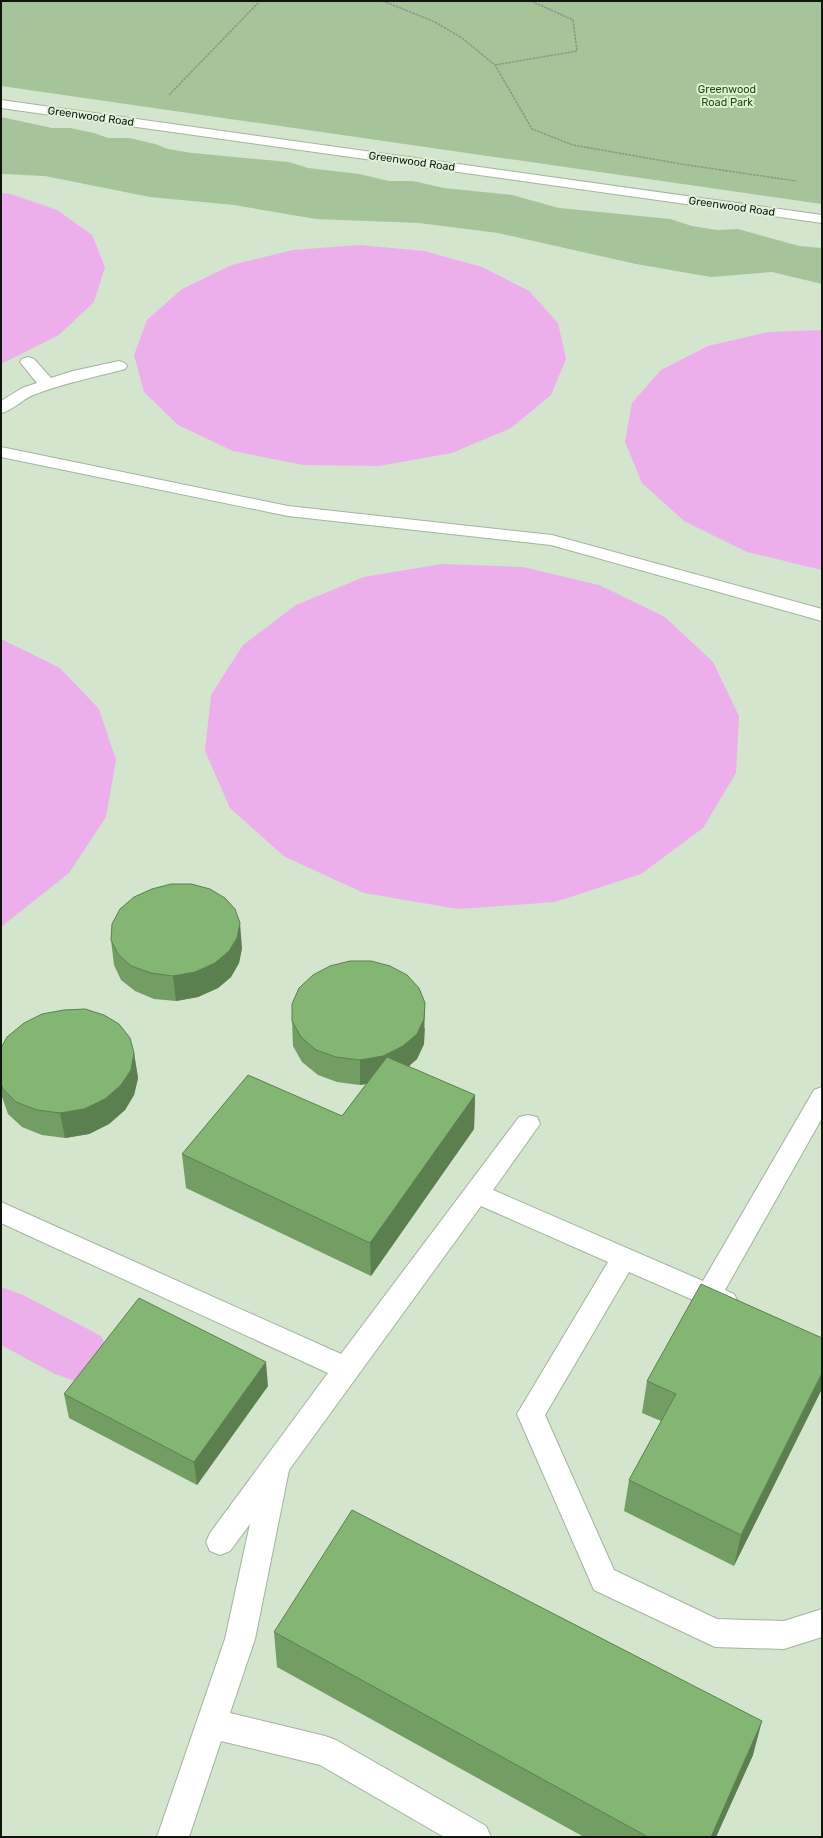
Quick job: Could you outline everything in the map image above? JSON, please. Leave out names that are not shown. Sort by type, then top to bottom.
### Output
[{"type":"street","name":"Greenwood Road","points":[[1,104],[822,219]]},
{"type":"street","points":[[28,362],[48,385]]},
{"type":"street","points":[[1,408],[28,391],[73,376],[119,366]]},
{"type":"street","points":[[1,452],[288,510],[552,540],[822,615]]},
{"type":"street","points":[[709,1295],[822,1096]]},
{"type":"street","points":[[220,1542],[277,1462],[528,1124]]},
{"type":"street","points":[[476,1193],[744,1310]]},
{"type":"street","points":[[1,1212],[346,1369]]},
{"type":"street","points":[[624,1258],[531,1414],[604,1580],[715,1633],[784,1635],[822,1623]]},
{"type":"street","points":[[173,1837],[240,1639],[277,1462]]},
{"type":"street","points":[[212,1724],[325,1751],[475,1837]]},
{"type":"path","points":[[383,1],[435,22],[462,38],[495,65],[532,129],[573,145],[681,164],[798,181]]},
{"type":"path","points":[[495,65],[577,51],[573,20],[531,1]]},
{"type":"path","points":[[143,124],[212,48],[259,2]]},
{"type":"green space","name":"Greenwood Road Park","points":[[1,1],[822,1],[822,204],[1,86]]},
{"type":"green space","points":[[1,117],[52,128],[70,128],[94,133],[108,138],[129,138],[155,144],[168,149],[192,153],[289,162],[308,168],[359,174],[389,181],[413,181],[444,188],[512,195],[559,208],[670,219],[692,226],[717,230],[738,229],[799,246],[822,248],[822,284],[772,272],[711,277],[636,264],[498,233],[419,223],[316,219],[234,205],[150,197],[45,176],[1,174]]},
{"type":"shaded area","points":[[1,193],[11,194],[57,210],[92,235],[105,267],[94,302],[59,335],[1,364]]},
{"type":"shaded area","points":[[359,245],[424,251],[482,267],[529,291],[558,323],[566,359],[551,395],[511,428],[452,453],[379,466],[303,465],[233,451],[178,425],[144,392],[134,355],[147,320],[182,289],[232,265],[293,250]]},
{"type":"shaded area","points":[[822,330],[822,570],[747,552],[684,521],[642,483],[625,442],[632,403],[661,370],[708,346],[768,332]]},
{"type":"shaded area","points":[[442,564],[523,567],[599,585],[665,617],[713,662],[739,716],[736,773],[703,828],[641,874],[555,902],[458,909],[364,893],[285,857],[230,808],[205,751],[211,695],[243,645],[296,605],[364,577]]},
{"type":"shaded area","points":[[1,639],[60,668],[99,709],[116,760],[106,817],[69,873],[1,927]]},
{"type":"building","points":[[171,884],[191,884],[210,889],[225,898],[235,909],[240,923],[237,938],[229,951],[215,963],[195,972],[173,976],[151,973],[131,966],[118,954],[111,940],[112,924],[120,909],[134,897],[152,889]]},
{"type":"building","points":[[350,961],[371,961],[390,966],[407,975],[419,988],[425,1003],[424,1019],[417,1034],[403,1046],[383,1056],[360,1060],[336,1057],[316,1050],[301,1037],[292,1021],[292,1004],[299,988],[313,975],[330,966]]},
{"type":"building","points":[[85,1009],[104,1015],[119,1024],[130,1038],[134,1053],[131,1070],[121,1085],[105,1099],[84,1109],[60,1113],[37,1110],[16,1102],[3,1089],[1,1084],[1,1048],[7,1037],[24,1023],[42,1014],[64,1010]]},
{"type":"building","points":[[387,1057],[475,1095],[370,1243],[182,1154],[248,1075],[342,1116]]},
{"type":"building","points":[[701,1284],[822,1338],[822,1373],[741,1535],[629,1480],[676,1394],[647,1381]]},
{"type":"building","points":[[139,1298],[266,1362],[194,1462],[64,1394]]},
{"type":"building","points":[[352,1510],[762,1721],[711,1837],[648,1837],[274,1632]]},
{"type":"waterway","points":[[1,1314],[78,1355]]}]
